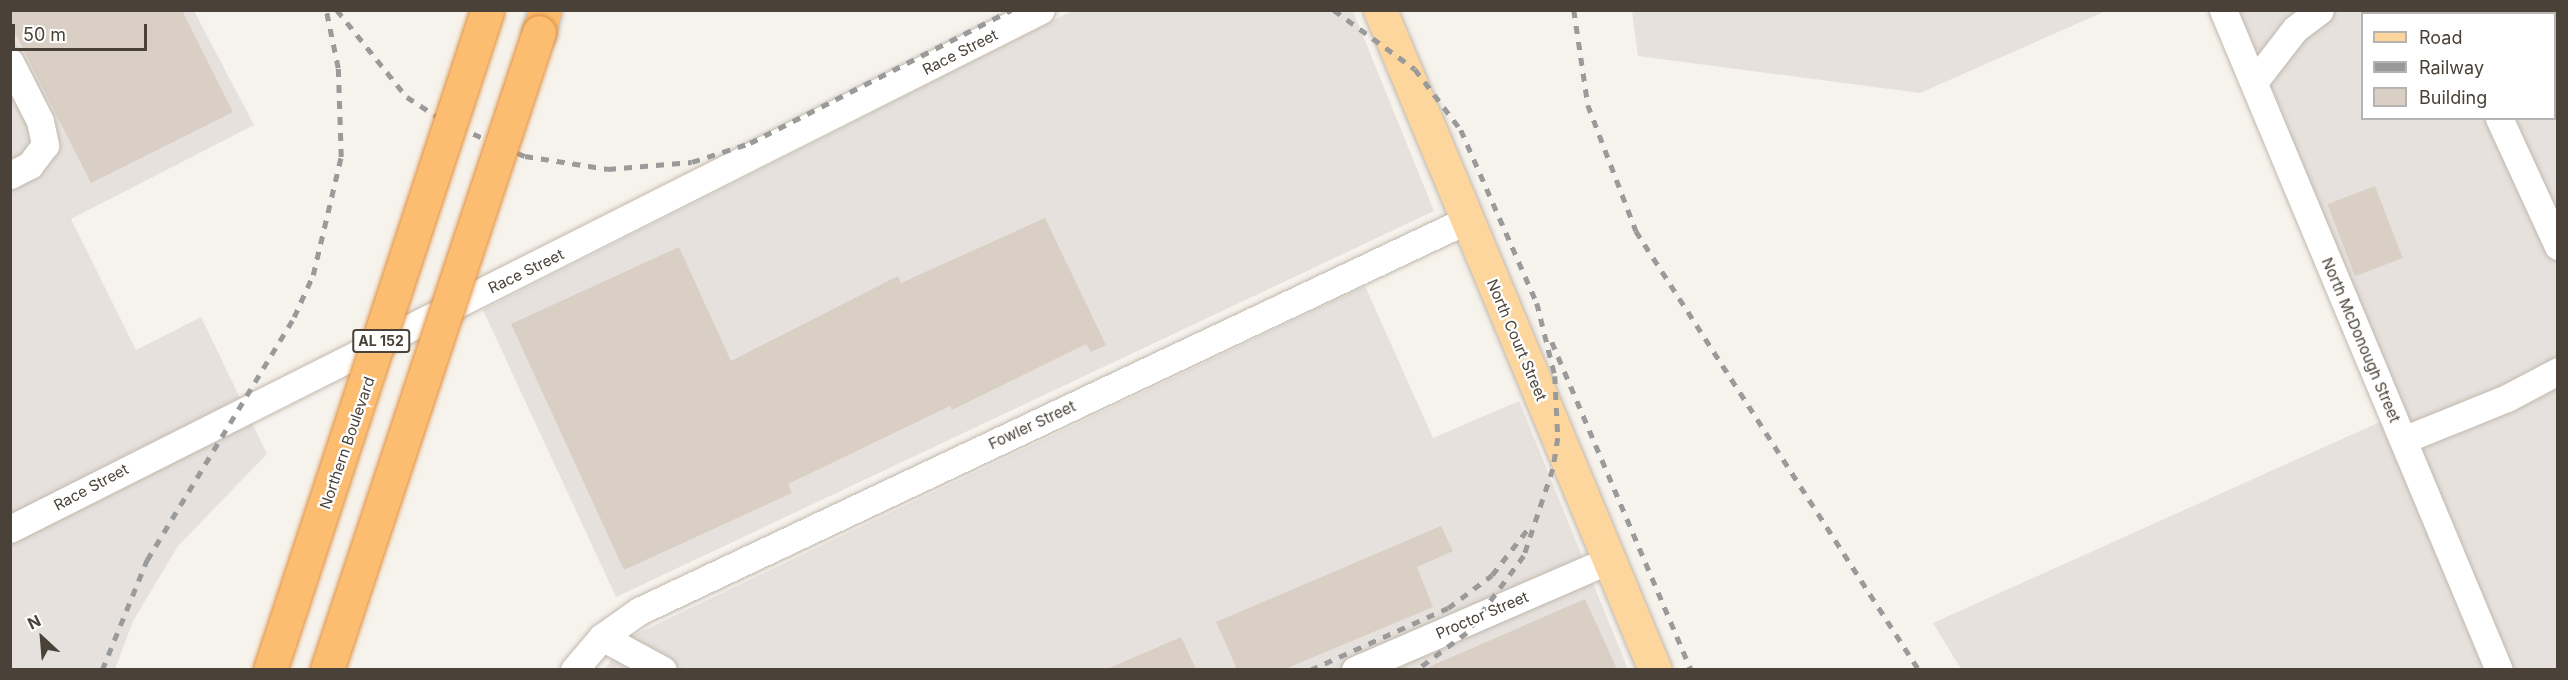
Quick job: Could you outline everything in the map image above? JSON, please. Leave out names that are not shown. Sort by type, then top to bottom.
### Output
[{"type":"highway","name":"Northern Boulevard","points":[[270,669],[488,11]]},
{"type":"highway","name":"AL 152","points":[[327,669],[542,21]]},
{"type":"main road","name":"North Court Street","points":[[1380,10],[1655,669]]},
{"type":"street","name":"Race Street","points":[[10,529],[1041,10]]},
{"type":"street","name":"North McDonough Street","points":[[2223,10],[2499,669]]},
{"type":"street","points":[[2254,82],[2295,29],[2320,10]]},
{"type":"street","points":[[10,62],[40,121],[45,146],[30,165],[10,175]]},
{"type":"street","points":[[2500,120],[2558,246]]},
{"type":"street","name":"Fowler Street","points":[[574,669],[602,637],[639,611],[1467,220]]},
{"type":"street","points":[[2403,440],[2507,398],[2558,371]]},
{"type":"street","name":"Proctor Street","points":[[1355,669],[1609,560]]},
{"type":"street","points":[[602,637],[663,669]]},
{"type":"shaded area","points":[[1632,10],[2106,11],[1920,93],[1638,56]]},
{"type":"shaded area","points":[[10,11],[194,11],[254,125],[71,219],[136,350],[201,317],[267,454],[178,546],[133,621],[115,669],[11,669]]},
{"type":"shaded area","points":[[1072,11],[1353,11],[1434,211],[616,597],[483,310]]},
{"type":"shaded area","points":[[2239,11],[2557,11],[2557,669],[2510,669]]},
{"type":"shaded area","points":[[1365,286],[1433,438],[1519,401],[1628,669],[604,670],[628,638]]},
{"type":"shaded area","points":[[2380,422],[2484,669],[1961,669],[1933,623]]},
{"type":"building","points":[[10,10],[182,10],[233,112],[91,183],[10,23]]},
{"type":"building","points":[[2375,186],[2403,258],[2355,276],[2327,204]]},
{"type":"building","points":[[1045,218],[1106,345],[1091,352],[1086,344],[952,410],[950,406],[788,484],[792,493],[624,570],[511,324],[679,247],[731,361],[898,276],[901,283]]},
{"type":"building","points":[[1441,526],[1453,551],[1417,567],[1433,607],[1285,669],[1237,669],[1216,622]]},
{"type":"building","points":[[1585,599],[1617,669],[1424,669]]},
{"type":"building","points":[[1181,637],[1196,669],[1107,669]]},
{"type":"railway","points":[[102,670],[147,560],[294,317],[313,275],[341,157],[338,68],[326,10]]},
{"type":"railway","points":[[337,10],[407,97],[444,121],[525,156],[608,169],[692,162],[750,143],[1011,10]]},
{"type":"railway","points":[[1334,10],[1415,69],[1461,130],[1537,303],[1555,376],[1558,438],[1553,469],[1524,556],[1467,633],[1417,670]]},
{"type":"railway","points":[[1574,10],[1588,105],[1636,231],[1919,670]]},
{"type":"railway","points":[[1552,342],[1691,670]]},
{"type":"railway","points":[[1310,670],[1448,608],[1492,575],[1530,526]]}]
